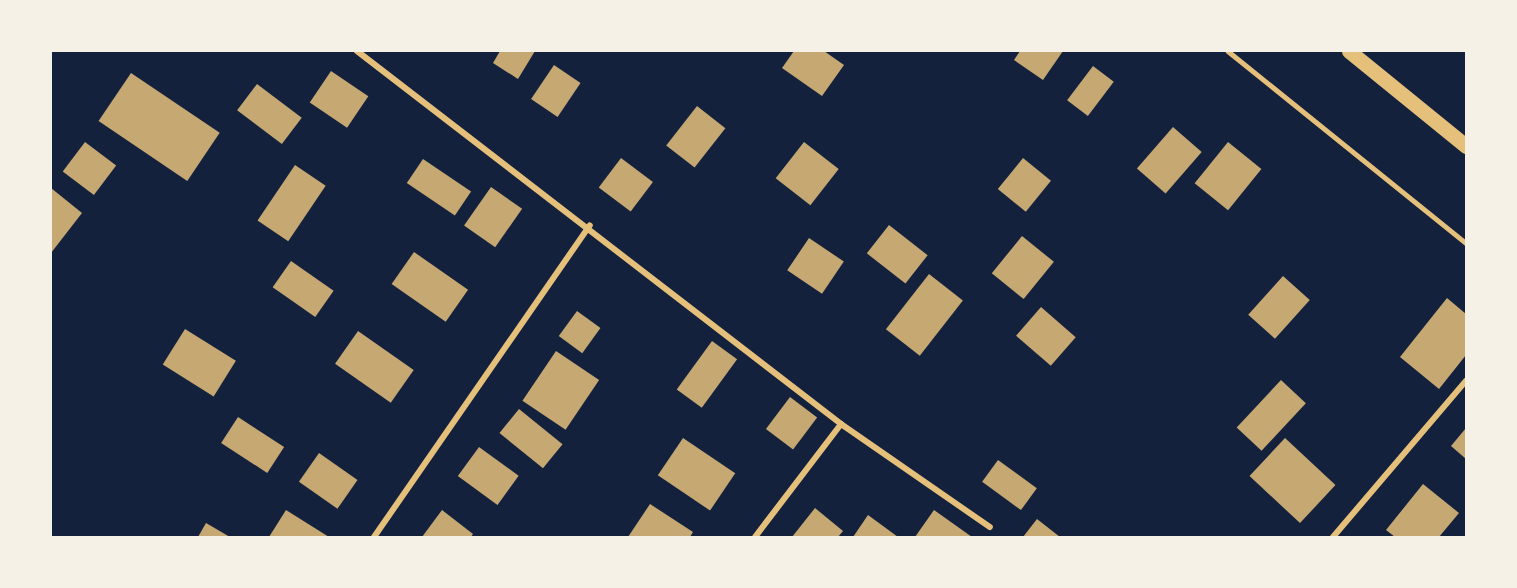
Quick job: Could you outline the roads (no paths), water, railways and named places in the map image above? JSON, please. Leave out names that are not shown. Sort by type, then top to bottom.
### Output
[{"type":"main road","points":[[1349,51],[1466,146]]},
{"type":"street","points":[[357,51],[590,225],[842,424],[990,527]]},
{"type":"street","points":[[374,537],[590,225]]},
{"type":"street","points":[[1333,537],[1466,381]]},
{"type":"street","points":[[755,537],[842,424]]},
{"type":"lane","points":[[1228,51],[1466,243]]}]
